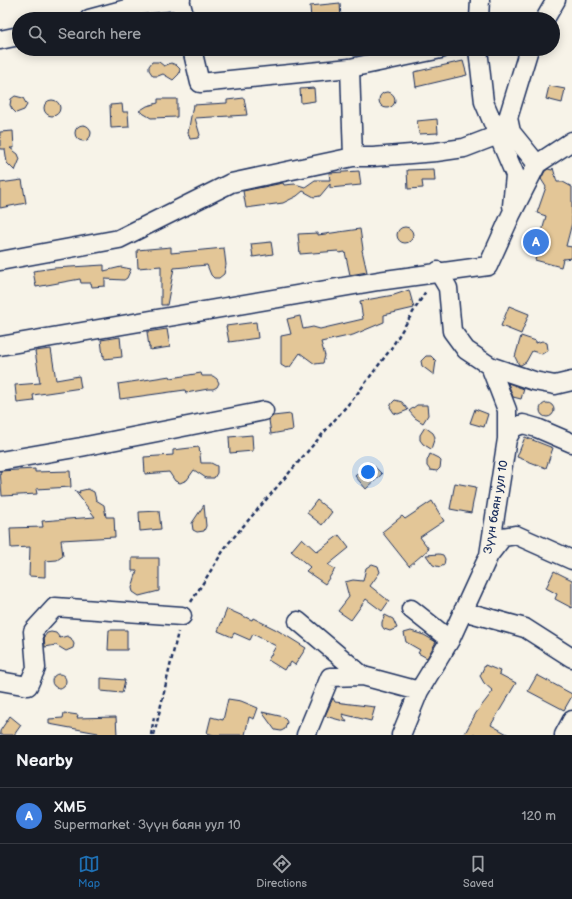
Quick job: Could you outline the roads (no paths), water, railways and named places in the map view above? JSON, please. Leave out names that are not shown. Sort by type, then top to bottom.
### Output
[{"type":"street","points":[[114,12],[141,5],[181,0],[183,12]]},
{"type":"street","points":[[479,12],[480,0]]},
{"type":"street","points":[[548,12],[556,0]]},
{"type":"street","points":[[0,40],[12,37]]},
{"type":"street","points":[[194,56],[200,82],[350,68],[407,56]]},
{"type":"street","points":[[479,56],[484,102],[515,175],[511,215]]},
{"type":"street","points":[[527,56],[508,118],[511,132],[537,164]]},
{"type":"street","points":[[350,68],[353,156]]},
{"type":"street","points":[[0,261],[119,240],[231,183],[353,156],[420,153],[464,148],[498,134]]},
{"type":"street","points":[[0,346],[370,282],[488,266],[511,215],[537,164],[572,141]]},
{"type":"street","points":[[438,272],[448,288],[452,331],[466,350],[490,366],[541,383],[555,385],[572,381]]},
{"type":"street","name":"Зүүн баян уул 10","points":[[401,735],[419,691],[450,640],[489,555],[507,439],[507,410],[490,366]]},
{"type":"street","points":[[0,461],[82,447],[264,411]]},
{"type":"street","points":[[507,439],[513,428],[523,424],[537,428],[572,443]]},
{"type":"street","points":[[489,555],[503,537],[516,535],[572,560]]},
{"type":"street","points":[[0,681],[28,686],[36,668],[33,631],[55,607],[182,616]]},
{"type":"street","points":[[411,609],[450,640]]},
{"type":"street","points":[[463,611],[525,628],[572,658]]},
{"type":"street","points":[[298,621],[363,676]]},
{"type":"street","points":[[306,735],[330,677],[363,676],[419,691]]},
{"type":"street","points":[[564,735],[572,720]]},
{"type":"place","name":"ХМБ","points":[[536,242]]}]
